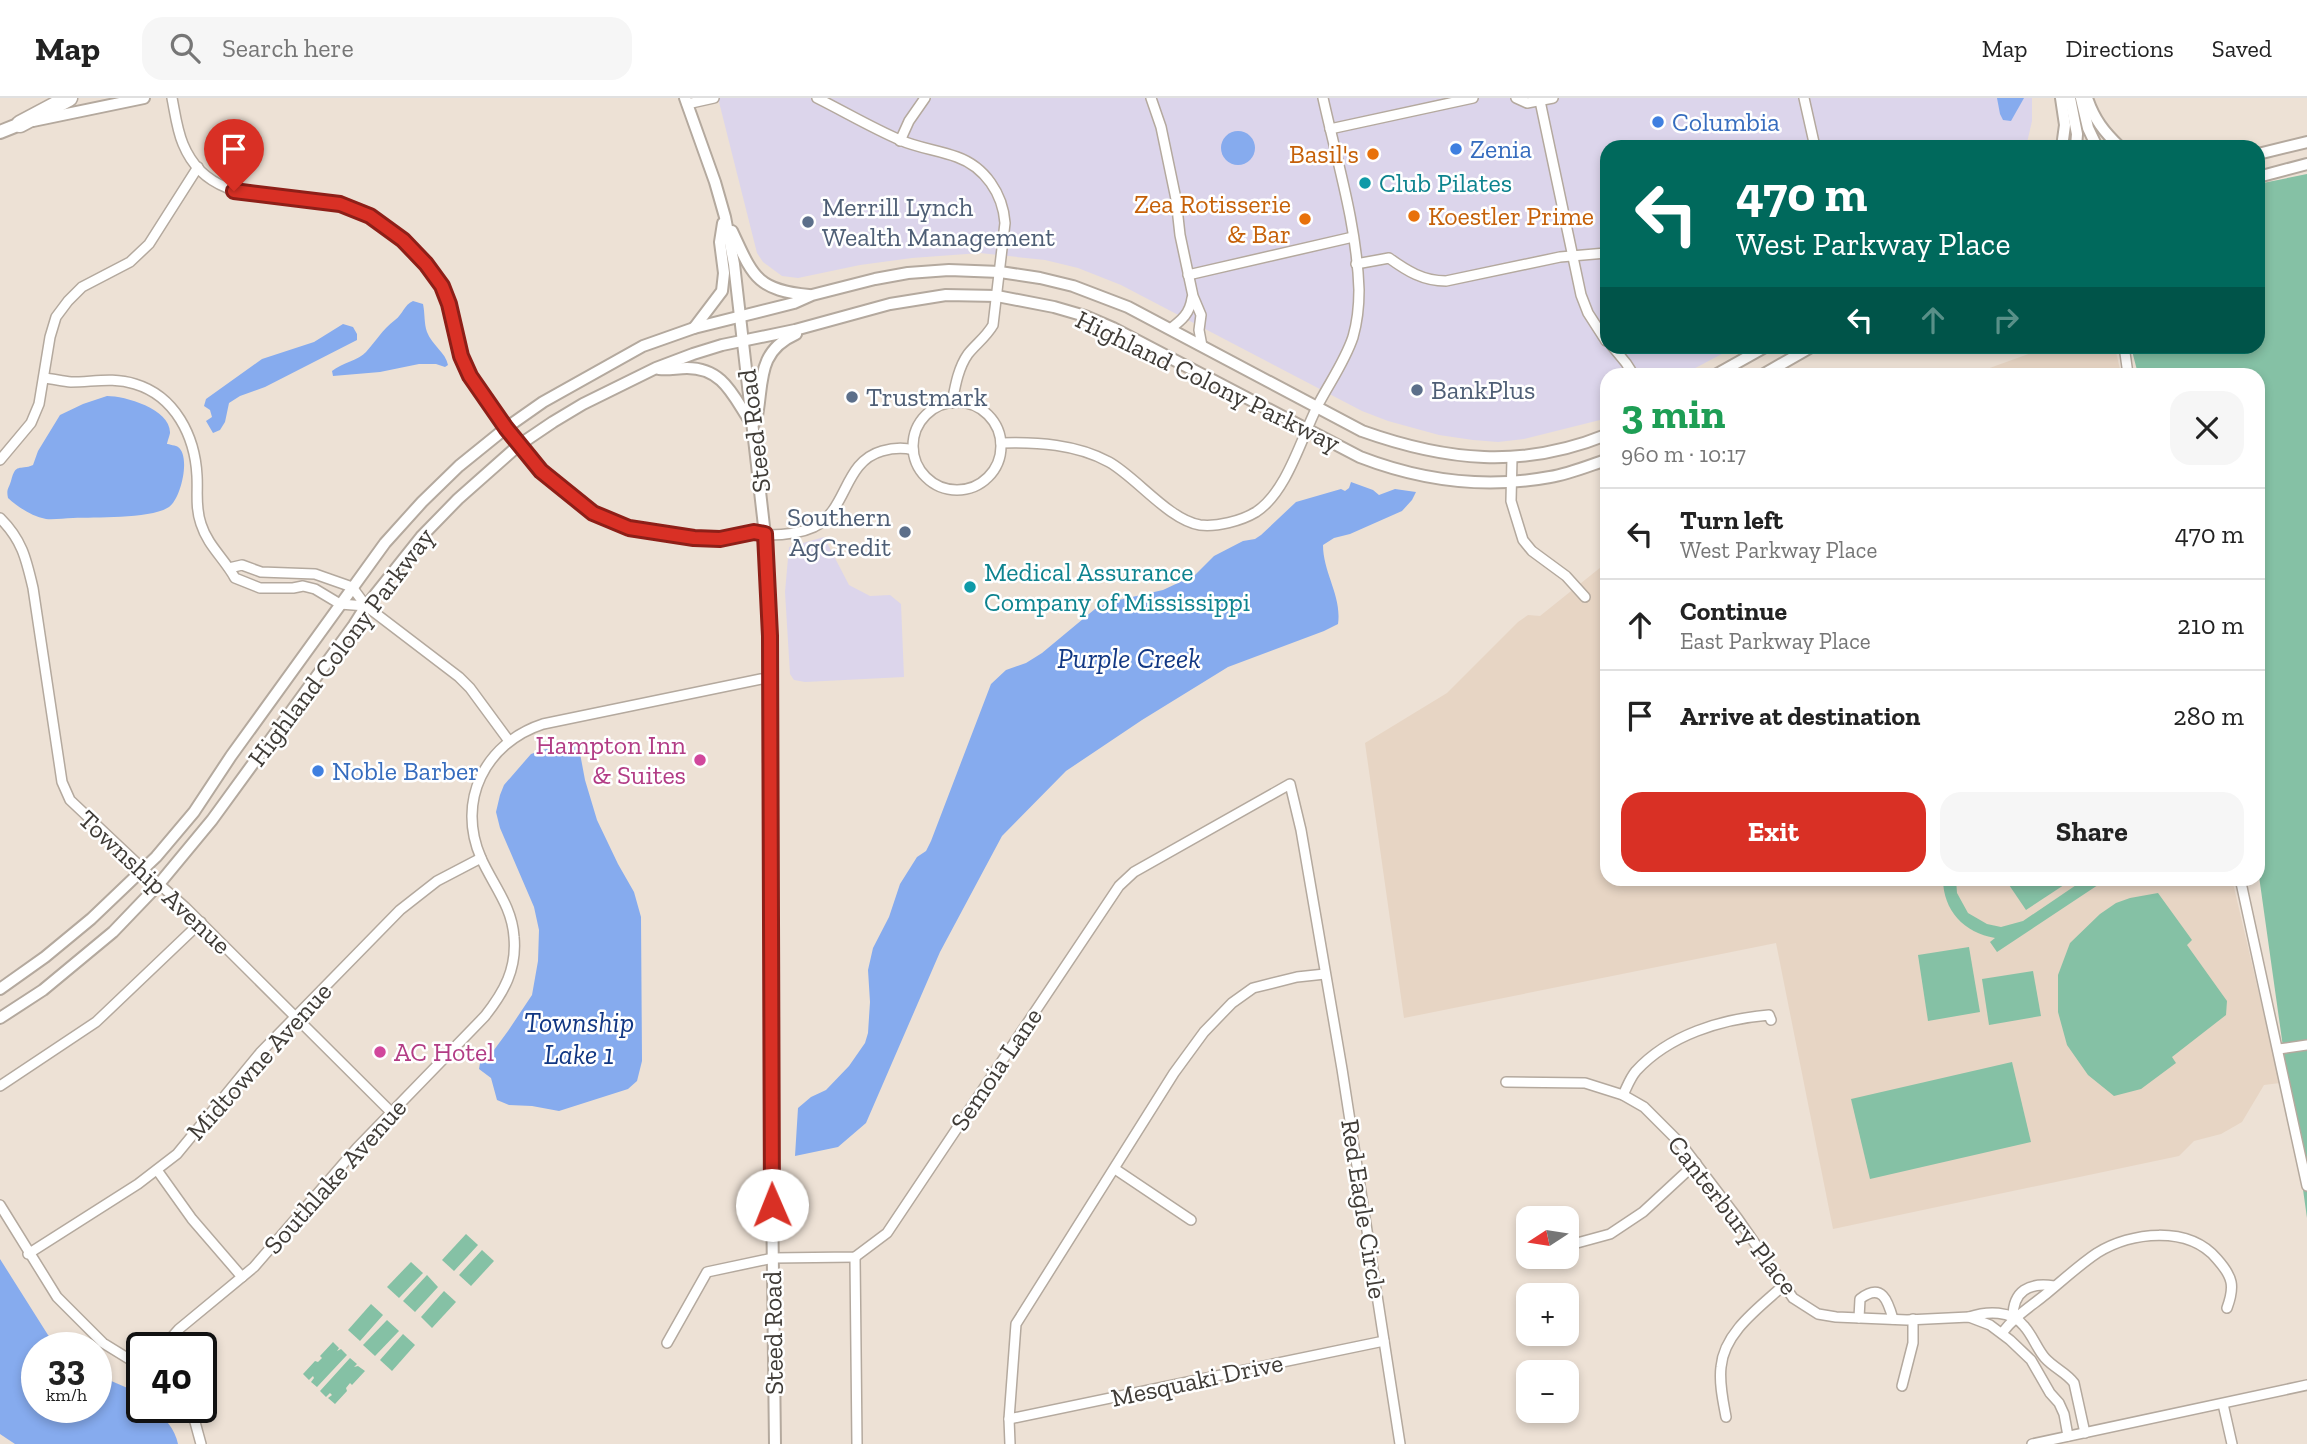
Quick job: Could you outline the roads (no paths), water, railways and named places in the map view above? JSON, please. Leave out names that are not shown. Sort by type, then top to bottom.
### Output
[{"type":"highway","points":[[20,124],[69,98]]},
{"type":"main road","points":[[0,132],[20,124]]},
{"type":"street","points":[[20,124],[144,98]]},
{"type":"street","points":[[172,98],[183,146],[210,180],[234,191],[340,204],[370,216],[403,240],[442,286],[451,312],[454,336],[470,376],[506,428],[541,471],[593,513],[629,528],[694,538],[720,539],[754,532],[795,532],[812,528],[829,517],[858,464],[877,452],[904,447],[913,450]]},
{"type":"street","points":[[686,101],[714,98]]},
{"type":"street","points":[[817,98],[900,141],[967,161],[976,167],[996,190],[1004,214],[993,325],[986,337],[968,354],[952,403]]},
{"type":"street","points":[[900,141],[909,121],[925,98]]},
{"type":"street","points":[[1152,98],[1176,198],[1192,296],[1202,315],[1199,330],[1202,346]]},
{"type":"street","points":[[1001,443],[1067,447],[1110,462],[1173,513],[1199,525],[1229,523],[1256,511],[1276,490],[1347,352],[1357,321],[1359,297],[1353,237],[1323,98]]},
{"type":"street","points":[[1330,129],[1473,98]]},
{"type":"street","points":[[1516,98],[1527,103],[1553,98]]},
{"type":"street","points":[[1804,98],[1813,140]]},
{"type":"street","points":[[2061,98],[2065,125],[2063,140]]},
{"type":"street","points":[[2070,98],[2077,140]]},
{"type":"street","points":[[2081,98],[2093,140]]},
{"type":"street","points":[[2087,98],[2094,117],[2112,140]]},
{"type":"street","name":"Steed Road","points":[[686,101],[725,217],[741,316],[765,534],[769,680],[775,1444]]},
{"type":"street","points":[[1541,101],[1581,295],[1600,332]]},
{"type":"street","points":[[2265,151],[2307,142]]},
{"type":"street","points":[[2265,175],[2307,164]]},
{"type":"street","points":[[0,460],[31,423],[39,404],[56,317],[82,287],[131,262],[149,244],[198,167]]},
{"type":"street","points":[[725,217],[747,265],[758,279],[772,288],[812,295]]},
{"type":"street","points":[[694,328],[722,291],[724,273],[720,242],[725,217]]},
{"type":"street","points":[[1188,275],[1353,237]]},
{"type":"street","points":[[1356,264],[1389,258],[1416,275],[1446,281],[1542,260],[1600,254]]},
{"type":"street","name":"Highland Colony Parkway","points":[[0,989],[91,919],[156,857],[194,812],[231,756],[385,543],[458,466],[544,402],[606,365],[643,346],[694,328],[794,303],[812,295],[908,273],[961,270],[1000,272],[1040,278],[1099,295],[1170,329],[1362,431],[1400,445],[1444,455],[1512,458],[1551,453],[1600,438]]},
{"type":"street","name":"Highland Colony Parkway","points":[[0,1018],[43,990],[103,940],[159,884],[212,820],[366,606],[421,537],[458,499],[519,444],[583,404],[656,368],[722,345],[901,302],[946,295],[997,296],[1054,307],[1113,328],[1360,457],[1404,472],[1428,478],[1494,484],[1552,477],[1600,462]]},
{"type":"street","points":[[1170,329],[1181,321],[1190,309],[1192,296]]},
{"type":"street","points":[[754,427],[761,398],[760,381],[768,358],[785,339],[817,324]]},
{"type":"street","points":[[1619,354],[1629,368]]},
{"type":"street","points":[[1728,368],[1753,354]]},
{"type":"street","points":[[1774,368],[1799,354]]},
{"type":"street","points":[[656,368],[688,368],[721,379],[734,391],[754,427]]},
{"type":"street","points":[[44,378],[71,382],[112,379],[153,390],[178,414],[194,448],[200,521],[207,541],[235,578],[260,588],[303,586],[314,589],[340,604],[366,606]]},
{"type":"street","points":[[952,403],[971,404],[980,408],[993,421],[1001,443],[998,462],[988,478],[969,487],[953,490],[929,480],[917,464],[913,450],[917,429],[926,414],[952,403]]},
{"type":"street","points":[[1512,458],[1511,501],[1523,540],[1532,551],[1566,576],[1585,597]]},
{"type":"street","name":"Township Avenue","points":[[0,518],[17,536],[26,557],[65,792],[75,807],[108,834],[201,922],[391,1112]]},
{"type":"street","points":[[229,568],[242,565],[261,572],[315,574],[352,587],[366,606],[459,677],[509,741]]},
{"type":"street","name":"Southlake Avenue","points":[[176,1332],[254,1267],[357,1148],[485,1016],[499,998],[512,969],[512,923],[499,888],[481,858],[474,830],[474,796],[489,761],[521,733],[551,722],[761,679],[769,680]]},
{"type":"street","name":"Semoia Lane","points":[[855,1257],[887,1233],[1119,886],[1134,872],[1290,784],[1301,830]]},
{"type":"street","name":"Red Eagle Circle","points":[[1301,830],[1400,1444]]},
{"type":"street","name":"Midtowne Avenue","points":[[28,1254],[138,1184],[177,1154],[294,1015],[413,898],[437,881],[481,858]]},
{"type":"street","points":[[2242,886],[2307,1186]]},
{"type":"street","points":[[0,1086],[96,1022],[201,922]]},
{"type":"street","points":[[0,980],[28,962],[45,957]]},
{"type":"street","points":[[1010,1444],[1009,1419],[1016,1324],[1174,1073],[1204,1032],[1232,1003],[1254,988],[1297,977],[1325,974]]},
{"type":"street","points":[[1623,1095],[1634,1073],[1677,1039],[1716,1025],[1758,1016],[1769,1015],[1771,1020]]},
{"type":"street","points":[[2279,1049],[2307,1045]]},
{"type":"street","name":"Canterbury Place","points":[[1506,1082],[1585,1083],[1623,1095],[1644,1107],[1696,1163],[1793,1298],[1818,1314],[1913,1319],[1969,1317],[1988,1312],[2013,1317]]},
{"type":"street","points":[[1579,1242],[1610,1234],[1632,1220],[1696,1163]]},
{"type":"street","points":[[1115,1169],[1191,1220]]},
{"type":"street","points":[[157,1170],[192,1219],[242,1277]]},
{"type":"street","points":[[0,1205],[57,1297],[103,1343],[126,1357]]},
{"type":"street","points":[[2001,1333],[2013,1317],[2107,1248],[2151,1236],[2188,1239],[2215,1256],[2230,1278],[2233,1291],[2227,1308]]},
{"type":"street","points":[[667,1343],[707,1272],[773,1258],[855,1257],[857,1444]]},
{"type":"street","points":[[1726,1417],[1721,1390],[1721,1365],[1730,1338],[1784,1285]]},
{"type":"street","points":[[2013,1317],[2013,1303],[2019,1294],[2031,1287],[2054,1286]]},
{"type":"street","points":[[1858,1318],[1860,1299],[1866,1294],[1879,1293],[1888,1300],[1893,1319]]},
{"type":"street","name":"Canterbury Place","points":[[1969,1317],[2001,1333],[2031,1360],[2059,1403],[2068,1436]]},
{"type":"street","points":[[2013,1317],[2024,1325],[2045,1358],[2074,1383],[2085,1433]]},
{"type":"street","points":[[1902,1386],[1913,1343],[1913,1319]]},
{"type":"street","name":"Mesquaki Drive","points":[[1009,1419],[1384,1341]]},
{"type":"street","points":[[2032,1444],[2307,1385]]},
{"type":"street","points":[[2223,1404],[2232,1444]]},
{"type":"street","points":[[195,1423],[201,1444]]},
{"type":"water","points":[[1997,98],[2024,98],[2011,121],[2003,120]]},
{"type":"water","points":[[1238,131],[1250,136],[1255,148],[1250,160],[1238,165],[1226,160],[1221,148],[1226,136]]},
{"type":"water","points":[[413,301],[423,304],[427,332],[448,365],[445,367],[419,364],[380,372],[333,376],[332,371],[366,352]]},
{"type":"water","points":[[343,324],[353,327],[357,340],[229,403],[225,422],[220,430],[213,433],[206,421],[212,417],[210,410],[204,406],[206,399],[262,359],[314,342]]},
{"type":"water","points":[[107,396],[146,405],[163,417],[168,425],[170,433],[167,444],[177,447],[184,459],[181,487],[169,507],[149,514],[49,519],[40,518],[20,508],[8,498],[15,471],[33,465],[38,451],[60,415]]},
{"type":"water","name":"Purple Creek","points":[[1351,482],[1379,495],[1395,489],[1416,492],[1402,511],[1323,545],[1339,614],[1338,624],[1228,667],[1066,771],[1002,836],[940,952],[866,1123],[838,1147],[795,1156],[798,1108],[811,1097],[826,1090],[849,1066],[865,1043],[870,1002],[868,970],[873,948],[889,917],[900,884],[931,841],[991,684],[1006,670],[1026,663],[1042,653],[1095,609],[1110,602],[1163,590],[1195,575],[1214,556],[1261,535],[1296,502],[1341,489],[1345,491]]},
{"type":"water","name":"Township Lake 1","points":[[573,743],[579,748],[597,820],[634,892],[641,917],[642,1061],[637,1081],[628,1089],[559,1111],[509,1105],[497,1100],[491,1078],[479,1069],[480,1063],[494,1050],[532,995],[538,961],[539,930],[534,907],[500,828],[496,812],[500,795],[504,785],[531,754]]},
{"type":"water","points":[[0,1259],[46,1332],[21,1332],[21,1423],[112,1423],[112,1381],[126,1387],[126,1423],[168,1423],[178,1444],[15,1444],[0,1434]]},
{"type":"place","name":"Columbia","points":[[1658,122]]},
{"type":"place","name":"Zenia","points":[[1456,149]]},
{"type":"place","name":"Basil's","points":[[1373,154]]},
{"type":"place","name":"Club Pilates","points":[[1365,183]]},
{"type":"place","name":"Koestler Prime","points":[[1414,216]]},
{"type":"place","name":"Zea Rotisserie & Bar","points":[[1305,219]]},
{"type":"place","name":"Merrill Lynch Wealth Management","points":[[808,222]]},
{"type":"place","name":"BankPlus","points":[[1417,390]]},
{"type":"place","name":"Trustmark","points":[[852,397]]},
{"type":"place","name":"Southern AgCredit","points":[[905,532]]},
{"type":"place","name":"Medical Assurance Company of Mississippi","points":[[970,587]]},
{"type":"place","name":"Hampton Inn & Suites","points":[[700,760]]},
{"type":"place","name":"Noble Barber","points":[[318,771]]},
{"type":"place","name":"AC Hotel","points":[[380,1052]]}]
